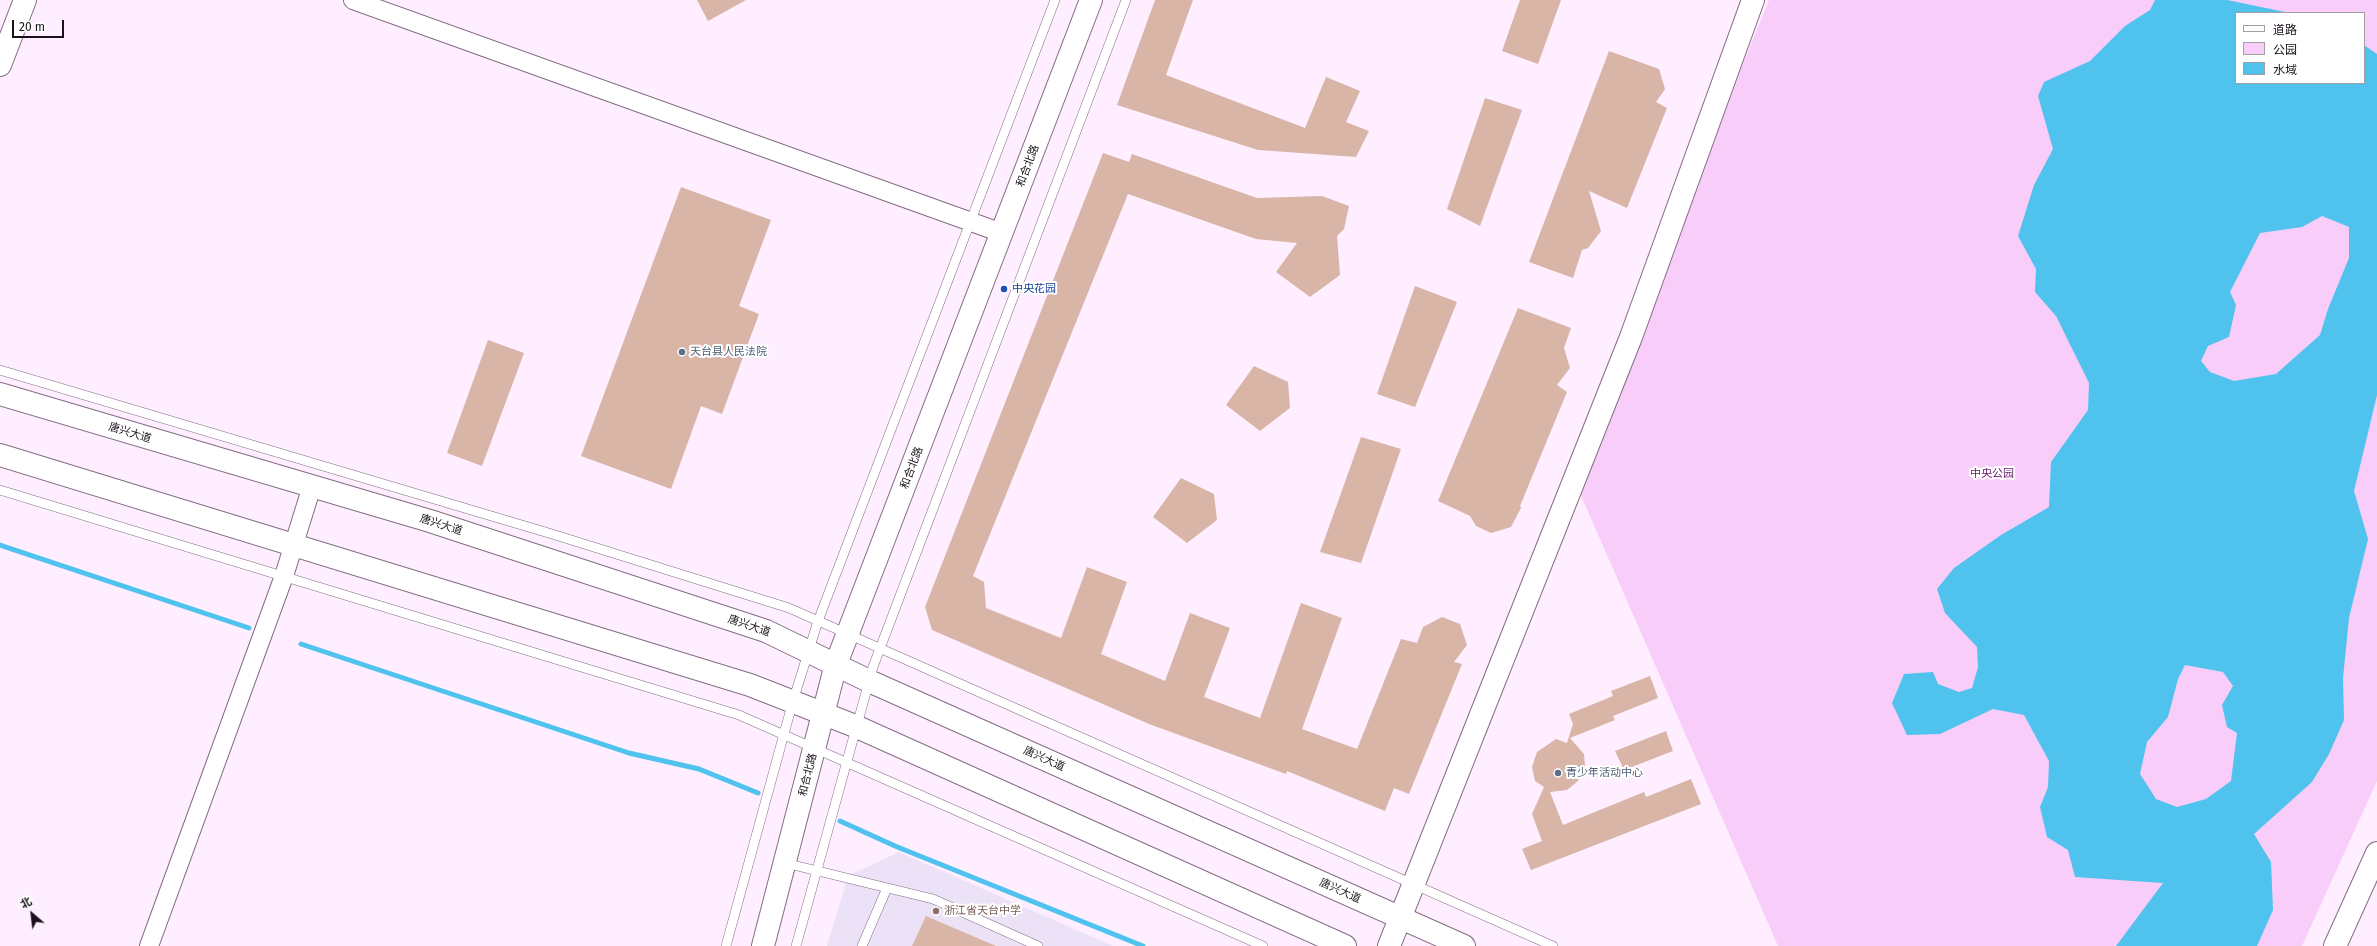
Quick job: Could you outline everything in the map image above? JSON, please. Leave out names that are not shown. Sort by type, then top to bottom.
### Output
[{"type":"main road","points":[[0,65],[24,0]]},
{"type":"main road","name":"和合北路","points":[[763,946],[786,863],[822,713],[836,664],[1090,0]]},
{"type":"main road","points":[[1390,946],[1631,337],[1753,0]]},
{"type":"main road","name":"唐兴大道","points":[[0,394],[430,522],[759,629],[836,664],[869,681],[1464,946]]},
{"type":"main road","points":[[0,455],[742,682],[855,726],[1345,946]]},
{"type":"main road","points":[[2335,946],[2377,853]]},
{"type":"street","points":[[353,0],[970,223],[1002,233]]},
{"type":"street","points":[[149,946],[284,576],[312,486]]},
{"type":"lane","points":[[726,946],[792,701],[818,621],[1055,0]]},
{"type":"lane","points":[[796,946],[855,726],[880,648],[1126,0]]},
{"type":"lane","points":[[0,370],[552,534],[789,608],[1553,946]]},
{"type":"lane","points":[[0,490],[739,716],[1263,946]]},
{"type":"lane","points":[[786,863],[816,872],[933,899],[1038,946]]},
{"type":"lane","points":[[862,946],[887,888]]},
{"type":"shaded area","name":"浙江省天台中学","points":[[899,852],[1113,946],[827,946],[848,876]]},
{"type":"green space","name":"中央公园","points":[[1769,0],[2377,0],[2377,781],[2302,946],[1778,946],[1575,482],[1631,337]]},
{"type":"water","points":[[2155,0],[2227,0],[2285,12],[2235,12],[2235,84],[2365,84],[2365,46],[2377,54],[2377,395],[2354,491],[2368,539],[2349,618],[2343,678],[2344,720],[2329,754],[2312,782],[2254,834],[2271,862],[2273,910],[2257,946],[2116,946],[2163,883],[2075,877],[2068,850],[2047,837],[2040,807],[2048,787],[2049,761],[2024,715],[1993,709],[1940,734],[1907,735],[1892,703],[1904,674],[1933,672],[1938,684],[1959,692],[1972,688],[1978,667],[1977,647],[1945,613],[1937,589],[1954,568],[2001,535],[2049,507],[2051,462],[2088,410],[2089,383],[2056,316],[2035,292],[2036,269],[2018,236],[2034,185],[2053,149],[2038,96],[2044,82],[2090,61],[2125,26],[2150,10]],"holes":[[[2322,216],[2349,227],[2349,258],[2328,309],[2320,335],[2276,374],[2234,381],[2210,372],[2201,361],[2208,346],[2229,337],[2236,305],[2230,292],[2260,233],[2302,227]],[[2185,665],[2223,672],[2233,686],[2222,705],[2227,727],[2237,733],[2231,781],[2206,799],[2177,807],[2156,799],[2140,774],[2147,742],[2168,717],[2178,679]]]},
{"type":"building","points":[[697,0],[746,0],[708,21]]},
{"type":"building","points":[[1155,0],[1193,0],[1166,75],[1305,128],[1326,77],[1360,91],[1346,122],[1369,131],[1356,157],[1258,150],[1117,105]]},
{"type":"building","points":[[1520,0],[1561,0],[1538,64],[1502,51]]},
{"type":"building","points":[[1609,51],[1659,69],[1665,89],[1656,102],[1667,108],[1627,208],[1589,191],[1601,231],[1588,248],[1582,250],[1573,278],[1529,262]]},
{"type":"building","points":[[1485,98],[1522,110],[1480,226],[1447,209]]},
{"type":"building","points":[[1103,153],[1129,162],[1132,154],[1257,198],[1322,196],[1349,206],[1344,229],[1337,236],[1340,275],[1310,297],[1276,272],[1297,243],[1256,239],[1128,194],[973,576],[984,582],[986,608],[1061,638],[1087,567],[1127,582],[1101,654],[1165,681],[1190,613],[1230,628],[1204,697],[1260,718],[1301,603],[1342,618],[1302,729],[1357,749],[1401,639],[1417,643],[1423,627],[1442,617],[1460,624],[1467,645],[1454,662],[1462,664],[1409,794],[1394,788],[1385,811],[1287,771],[1286,774],[1149,724],[932,630],[925,607]]},
{"type":"building","name":"天台县人民法院","points":[[681,187],[771,220],[739,306],[759,314],[722,414],[701,406],[671,489],[581,456]]},
{"type":"building","points":[[1415,286],[1457,302],[1415,407],[1377,394]]},
{"type":"building","points":[[1518,308],[1571,328],[1564,348],[1570,368],[1557,385],[1567,392],[1520,506],[1521,508],[1511,527],[1491,533],[1476,526],[1470,516],[1438,501]]},
{"type":"building","points":[[488,340],[524,353],[482,466],[447,453]]},
{"type":"building","points":[[1254,366],[1288,382],[1290,408],[1260,431],[1226,405]]},
{"type":"building","points":[[1361,437],[1401,449],[1361,563],[1320,552]]},
{"type":"building","points":[[1181,478],[1214,494],[1217,520],[1187,543],[1153,517]]},
{"type":"building","name":"青少年活动中心","points":[[1650,676],[1658,698],[1613,716],[1615,720],[1570,738],[1584,754],[1585,766],[1578,781],[1567,790],[1550,792],[1563,825],[1644,792],[1646,797],[1691,779],[1701,804],[1531,870],[1522,849],[1542,841],[1532,814],[1544,787],[1535,781],[1532,767],[1537,752],[1556,739],[1567,743],[1573,724],[1569,714],[1613,696],[1611,691]]},
{"type":"building","points":[[1666,731],[1673,751],[1624,770],[1615,751]]},
{"type":"building","points":[[926,916],[996,946],[912,946]]},
{"type":"waterway","points":[[0,545],[249,628]]},
{"type":"waterway","points":[[301,644],[629,753],[699,769],[758,793]]},
{"type":"waterway","points":[[840,821],[895,846],[1143,946]]},
{"type":"place","name":"中央花园","points":[[1004,289]]},
{"type":"place","name":"天台县人民法院","points":[[682,352]]},
{"type":"place","name":"青少年活动中心","points":[[1558,773]]},
{"type":"place","name":"浙江省天台中学","points":[[936,911]]}]
